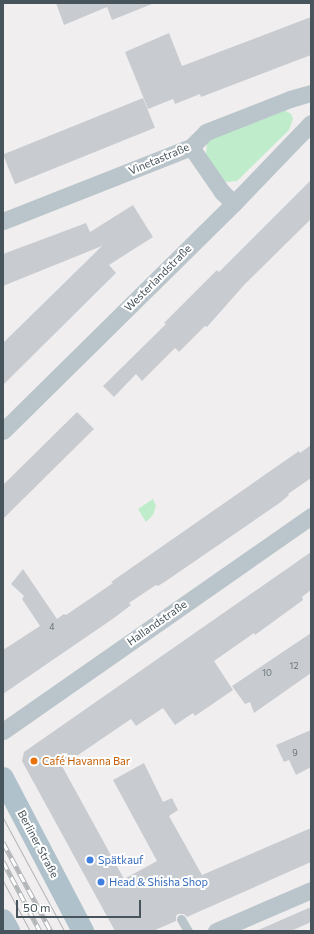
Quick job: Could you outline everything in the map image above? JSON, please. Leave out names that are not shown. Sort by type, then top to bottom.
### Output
[{"type":"main road","name":"Berliner Straße","points":[[3,778],[83,931]]},
{"type":"main road","points":[[3,920],[9,931]]},
{"type":"street","name":"Vinetastraße","points":[[3,221],[191,147],[206,132],[290,99],[311,93]]},
{"type":"street","name":"Westerlandstraße","points":[[3,431],[234,203],[311,123]]},
{"type":"street","points":[[191,147],[222,192],[234,203]]},
{"type":"street","name":"Hallandstraße","points":[[3,730],[311,516]]},
{"type":"street","points":[[216,931],[311,890]]},
{"type":"lane","points":[[182,919],[188,931]]},
{"type":"green space","points":[[284,110],[291,114],[293,119],[289,130],[237,181],[227,182],[223,180],[206,156],[207,142],[212,136]]},
{"type":"green space","points":[[153,499],[156,506],[153,515],[146,522],[138,509]]},
{"type":"building","points":[[56,3],[152,4],[112,20],[107,7],[64,25]]},
{"type":"building","points":[[311,17],[311,55],[201,97],[200,94],[175,104],[173,99],[148,109],[125,52],[169,33],[182,66]]},
{"type":"building","points":[[143,98],[155,128],[15,184],[3,155]]},
{"type":"building","points":[[311,180],[311,219],[245,284],[207,327],[205,326],[179,352],[175,348],[142,381],[136,374],[114,397],[103,386],[166,324],[164,323],[217,270],[219,272]]},
{"type":"building","points":[[133,205],[153,237],[109,265],[116,273],[3,385],[3,343],[102,246],[3,286],[3,254],[86,223],[90,232]]},
{"type":"building","points":[[77,412],[94,429],[3,519],[3,485]]},
{"type":"building","points":[[311,445],[311,478],[288,494],[289,495],[281,502],[166,581],[158,586],[156,585],[129,603],[131,605],[114,618],[3,694],[3,650],[40,626],[22,599],[24,596],[11,584],[23,569],[57,619],[64,614],[66,615],[113,583],[111,582],[299,451],[300,453]]},
{"type":"building","points":[[311,552],[311,590],[302,597],[303,600],[255,635],[254,633],[214,661],[233,690],[195,716],[193,713],[175,725],[163,708],[136,726],[131,719],[62,766],[124,879],[157,861],[113,780],[144,763],[163,802],[172,798],[178,810],[169,816],[202,875],[311,828],[311,862],[187,917],[184,914],[178,914],[176,916],[176,921],[153,931],[115,931],[22,761],[24,752]]},
{"type":"building","points":[[311,633],[311,673],[254,713],[250,702],[245,704],[232,686]]},
{"type":"building","points":[[311,730],[311,767],[296,775],[289,760],[284,762],[276,745]]},
{"type":"building","points":[[311,907],[311,922],[291,931],[256,931]]},
{"type":"tram line","points":[[3,818],[64,931]]},
{"type":"tram line","points":[[3,881],[30,931]]},
{"type":"railway","points":[[3,842],[51,931]]},
{"type":"railway","points":[[3,861],[40,931]]},
{"type":"place","name":"Café Havanna Bar","points":[[34,761]]},
{"type":"place","name":"Spätkauf","points":[[90,860]]},
{"type":"place","name":"Head & Shisha Shop","points":[[101,882]]}]
